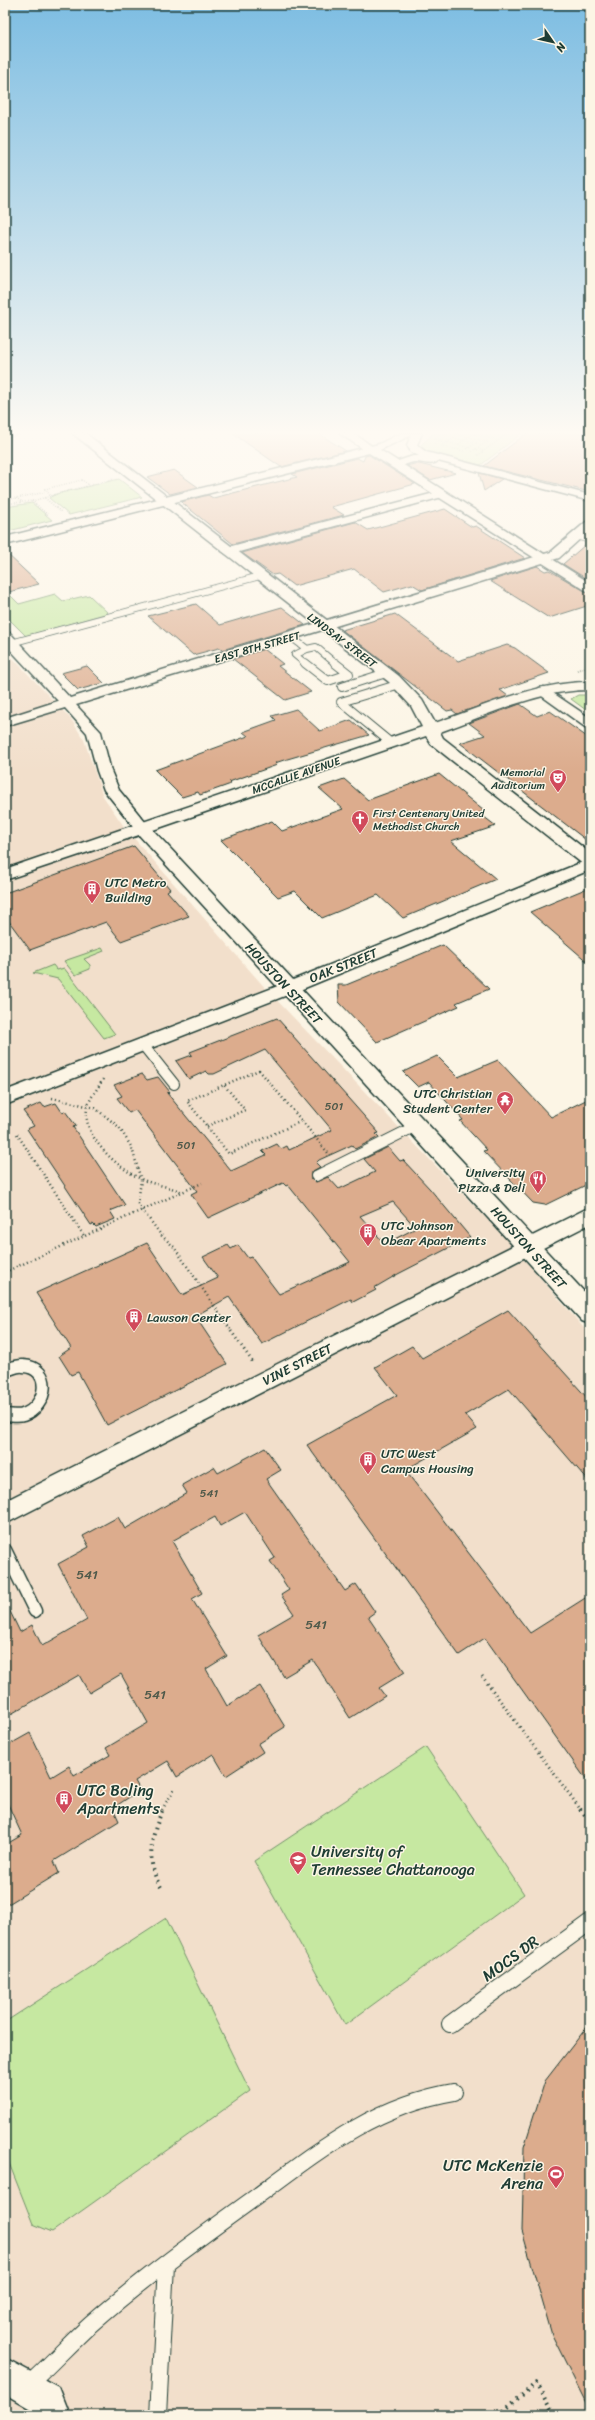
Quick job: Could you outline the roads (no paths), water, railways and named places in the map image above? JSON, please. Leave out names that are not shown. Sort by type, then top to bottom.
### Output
[{"type":"main road","name":"LINDSAY STREET","points":[[222,546],[324,627],[400,684],[413,697],[424,714],[429,730],[437,741],[590,861]]},
{"type":"main road","points":[[523,546],[584,582],[590,589]]},
{"type":"main road","name":"MCCALLIE AVENUE","points":[[5,875],[544,691],[571,686],[590,686]]},
{"type":"main road","name":"HOUSTON STREET","points":[[142,828],[416,1126],[529,1246],[590,1314]]},
{"type":"street","points":[[228,551],[247,546]]},
{"type":"street","name":"EAST 8TH STREET","points":[[5,722],[68,702],[291,637],[543,559],[555,554],[564,546]]},
{"type":"street","name":"HOUSTON STREET","points":[[8,639],[68,702],[94,732],[101,747],[108,782],[121,806],[142,828]]},
{"type":"street","points":[[544,691],[590,724]]},
{"type":"street","name":"OAK STREET","points":[[5,1098],[289,988],[590,864]]},
{"type":"street","name":"VINE STREET","points":[[5,1513],[590,1215]]},
{"type":"street","points":[[15,2381],[47,2399],[53,2415]]},
{"type":"lane","points":[[8,639],[260,576]]},
{"type":"lane","points":[[291,637],[307,650]]},
{"type":"lane","points":[[316,647],[348,674],[328,681],[295,654],[307,650],[316,647]]},
{"type":"lane","points":[[354,698],[342,687],[386,673]]},
{"type":"lane","points":[[391,743],[341,702],[400,684]]},
{"type":"lane","points":[[143,1045],[174,1084]]},
{"type":"lane","points":[[316,1176],[416,1126]]},
{"type":"lane","points":[[5,1370],[21,1366],[30,1368],[38,1372],[46,1386],[45,1394],[35,1409],[17,1416],[5,1415]]},
{"type":"lane","points":[[5,1550],[35,1611]]},
{"type":"lane","name":"MOCS DR","points":[[450,2024],[590,1922]]},
{"type":"lane","points":[[15,2381],[90,2325],[166,2265],[339,2137],[405,2104],[440,2093],[454,2092]]},
{"type":"lane","points":[[158,2415],[166,2265]]},
{"type":"place","name":"Memorial Auditorium","points":[[558,793]]},
{"type":"place","name":"First Centenary United Methodist Church","points":[[360,834]]},
{"type":"place","name":"UTC Metro Building","points":[[92,904]]},
{"type":"place","name":"UTC Christian Student Center","points":[[505,1115]]},
{"type":"place","name":"University Pizza & Deli","points":[[538,1194]]},
{"type":"place","name":"UTC Johnson Obear Apartments","points":[[368,1247]]},
{"type":"place","name":"Lawson Center","points":[[134,1332]]},
{"type":"place","name":"UTC West Campus Housing","points":[[368,1475]]},
{"type":"place","name":"UTC Boling Apartments","points":[[64,1814]]},
{"type":"place","name":"University of Tennessee Chattanooga","points":[[298,1875]]},
{"type":"place","name":"UTC McKenzie Arena","points":[[556,2189]]}]
